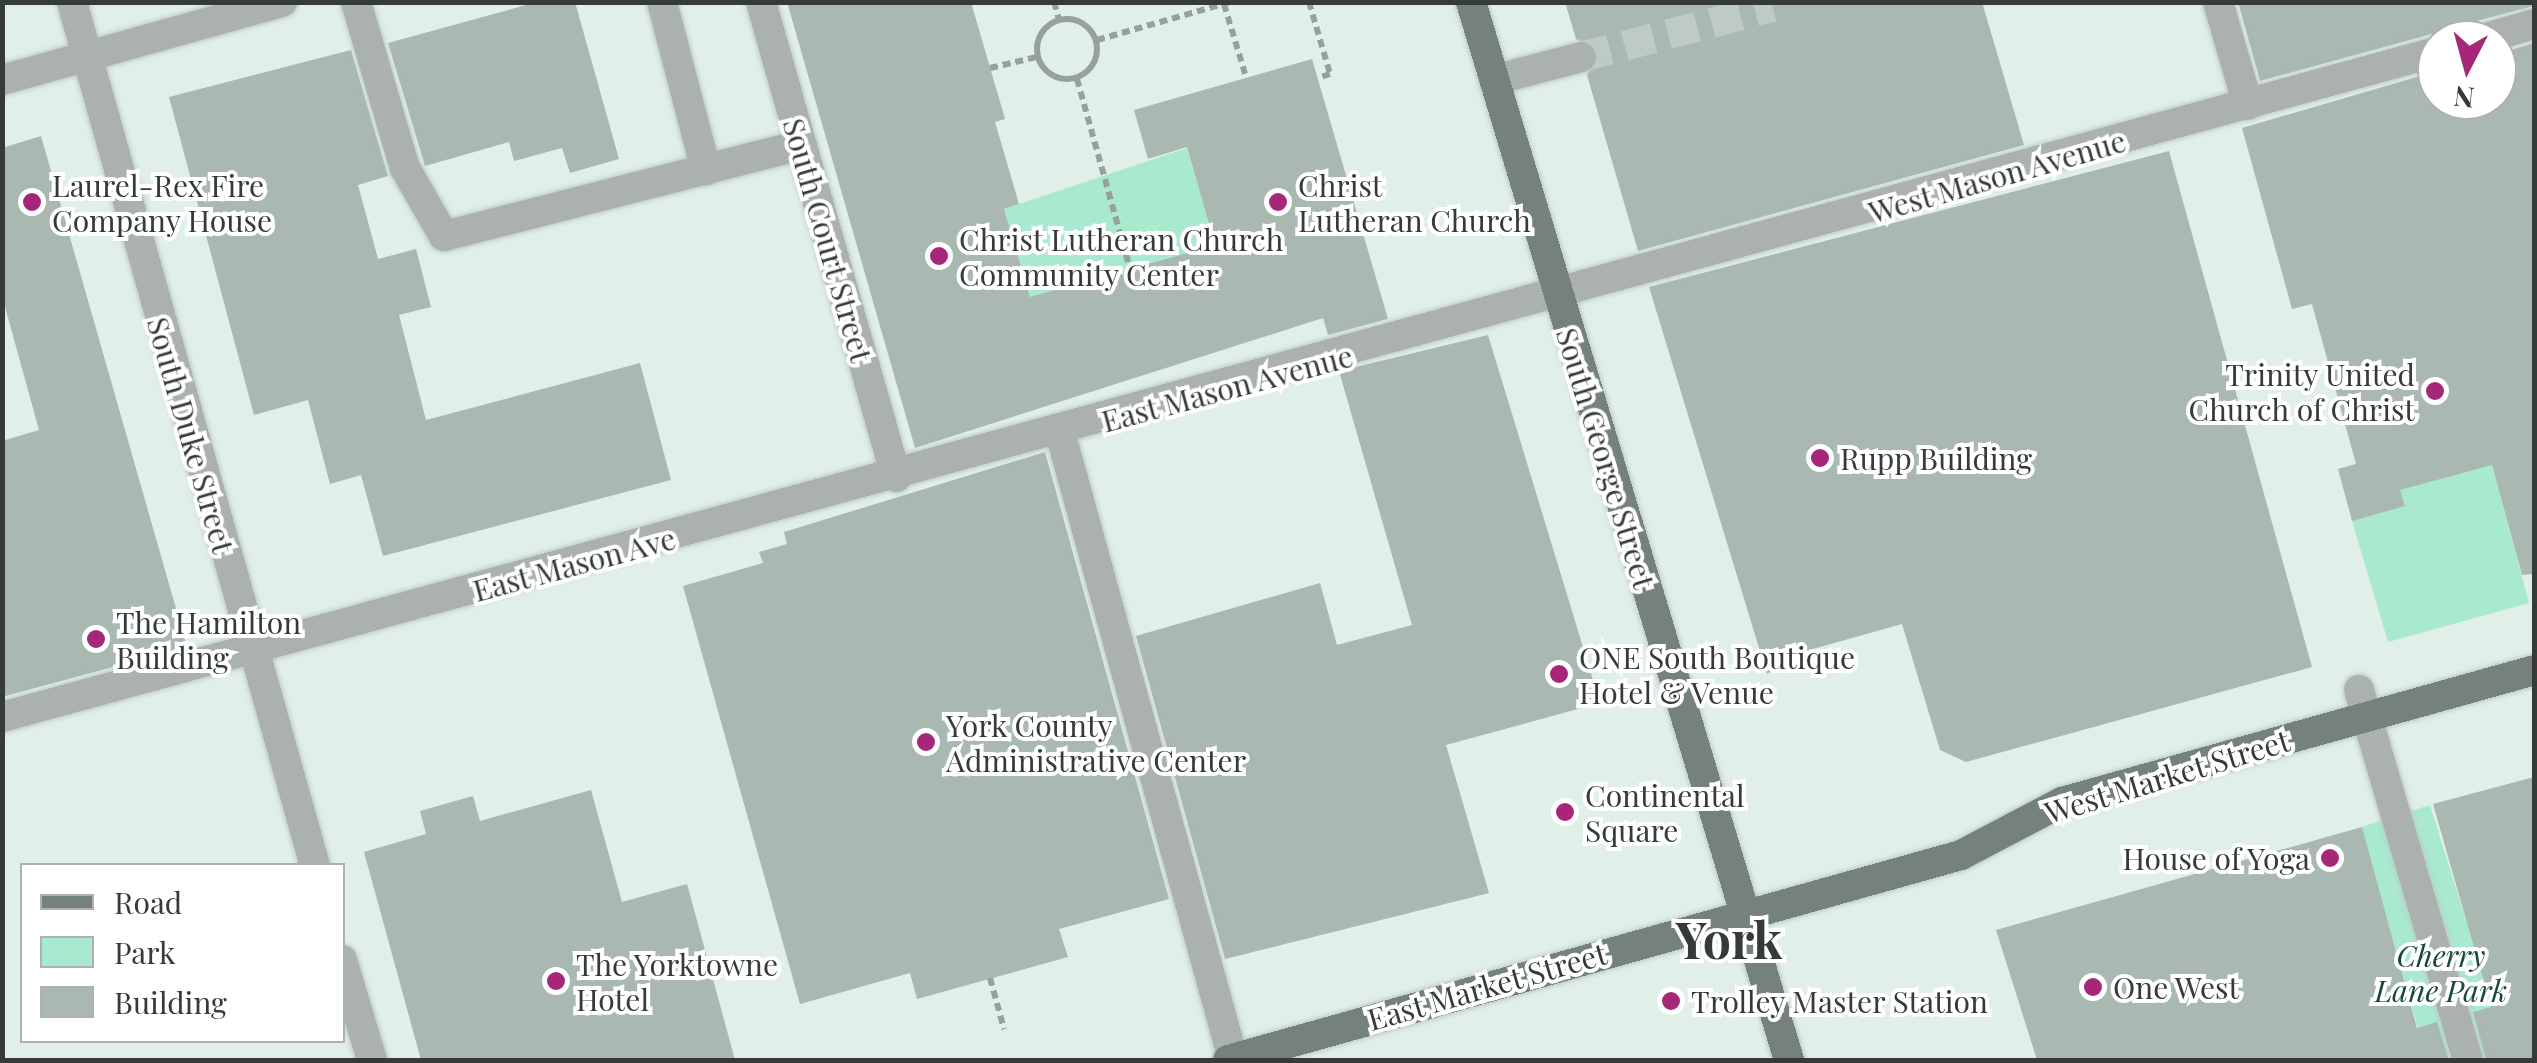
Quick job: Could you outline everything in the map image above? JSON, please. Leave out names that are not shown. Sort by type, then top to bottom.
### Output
[{"type":"main road","name":"South George Street","points":[[1471,2],[1557,299],[1789,1060]]},
{"type":"main road","name":"West Market Street","points":[[1746,912],[1961,855],[2062,802],[2363,703],[2534,670]]},
{"type":"main road","name":"East Market Street","points":[[1231,1060],[1746,912]]},
{"type":"street","name":"South Duke Street","points":[[72,2],[314,863]]},
{"type":"street","points":[[2,80],[282,2]]},
{"type":"street","points":[[356,2],[404,168],[444,236],[802,145]]},
{"type":"street","points":[[662,2],[706,170]]},
{"type":"street","name":"South Court Street","points":[[760,2],[896,477]]},
{"type":"street","points":[[2218,2],[2248,105]]},
{"type":"street","points":[[1494,80],[1581,57]]},
{"type":"street","name":"West Mason Avenue","points":[[1557,299],[2417,58]]},
{"type":"street","name":"East Mason Avenue","points":[[896,477],[1557,299]]},
{"type":"street","points":[[1060,432],[1231,1060]]},
{"type":"street","name":"East Mason Ave","points":[[252,650],[896,477]]},
{"type":"street","points":[[2,717],[252,650]]},
{"type":"street","points":[[2363,703],[2468,1060]]},
{"type":"street","points":[[345,970],[372,1060]]},
{"type":"path","points":[[1054,2],[1058,19]]},
{"type":"path","points":[[1309,2],[1330,74],[1318,78]]},
{"type":"path","points":[[1097,40],[1227,3],[1246,78]]},
{"type":"path","points":[[1058,19],[1081,21],[1097,40],[1096,63],[1077,79],[1053,78],[1036,57],[1038,35],[1058,19]]},
{"type":"path","points":[[990,68],[1036,57]]},
{"type":"path","points":[[1077,79],[1130,269]]},
{"type":"path","points":[[990,978],[1004,1029]]},
{"type":"green space","points":[[1187,148],[1215,245],[1056,289],[1032,306],[1004,209]]},
{"type":"green space","points":[[2492,465],[2529,603],[2388,642],[2352,521],[2397,481]]},
{"type":"green space","name":"Cherry Lane Park","points":[[2430,805],[2506,1060],[2427,1060],[2361,827]]},
{"type":"building","points":[[537,2],[575,2],[619,159],[570,173],[562,148],[514,161],[509,142],[425,166],[388,43]]},
{"type":"building","points":[[787,2],[971,2],[1005,119],[995,122],[1019,204],[1004,209],[1030,297],[1215,245],[1187,147],[1148,159],[1134,110],[1312,59],[1388,319],[1328,335],[1323,318],[915,448]]},
{"type":"building","points":[[1565,2],[1982,2],[2024,145],[1638,251],[1587,75],[1599,51],[1576,39]]},
{"type":"building","points":[[2238,2],[2534,2],[2534,6],[2481,20],[2417,20],[2417,38],[2260,81]]},
{"type":"building","name":"Trinity United Church of Christ","points":[[2534,43],[2534,574],[2522,575],[2492,465],[2400,490],[2405,506],[2352,521],[2338,469],[2356,464],[2312,304],[2292,309],[2242,128],[2417,77],[2417,120],[2517,120],[2517,48]]},
{"type":"building","points":[[351,50],[388,176],[358,185],[378,259],[416,249],[431,307],[399,315],[426,420],[640,363],[671,480],[383,556],[361,475],[330,484],[308,400],[254,415],[169,97]]},
{"type":"building","points":[[41,136],[187,647],[2,697],[2,441],[39,430],[2,296],[2,148]]},
{"type":"building","points":[[2169,151],[2312,667],[1966,762],[1940,750],[1902,624],[1795,654],[1767,674],[1649,287]]},
{"type":"building","points":[[1488,335],[1600,703],[1446,745],[1489,893],[1225,959],[1136,636],[1320,583],[1337,645],[1412,625],[1339,371]]},
{"type":"building","name":"York County Administrative Center","points":[[1045,452],[1169,899],[1059,929],[1068,957],[917,999],[910,973],[800,1004],[683,586],[763,563],[759,552],[787,544],[784,532]]},
{"type":"building","points":[[2534,777],[2534,1060],[2486,1060],[2473,1012],[2491,1007],[2433,804]]},
{"type":"building","name":"The Yorktowne Hotel","points":[[591,790],[622,902],[687,884],[735,1060],[421,1060],[364,852],[426,834],[420,811],[473,796],[480,821]]},
{"type":"building","points":[[2362,827],[2417,1028],[2437,1022],[2449,1060],[2037,1060],[1996,930]]},
{"type":"tunnel","points":[[1581,57],[1773,7]]},
{"type":"place","name":"Laurel-Rex Fire Company House","points":[[32,202]]},
{"type":"place","name":"Christ Lutheran Church","points":[[1278,202]]},
{"type":"place","name":"Christ Lutheran Church Community Center","points":[[939,256]]},
{"type":"place","name":"Trinity United Church of Christ","points":[[2435,391]]},
{"type":"place","name":"Rupp Building","points":[[1820,458]]},
{"type":"place","name":"The Hamilton Building","points":[[96,639]]},
{"type":"place","name":"ONE South Boutique Hotel & Venue","points":[[1559,674]]},
{"type":"place","name":"York County Administrative Center","points":[[926,742]]},
{"type":"place","name":"Continental Square","points":[[1565,812]]},
{"type":"place","name":"House of Yoga","points":[[2330,858]]},
{"type":"place","name":"The Yorktowne Hotel","points":[[556,981]]},
{"type":"place","name":"One West","points":[[2093,987]]},
{"type":"place","name":"Trolley Master Station","points":[[1671,1001]]},
{"type":"district","name":"York","points":[[1729,939]]}]
